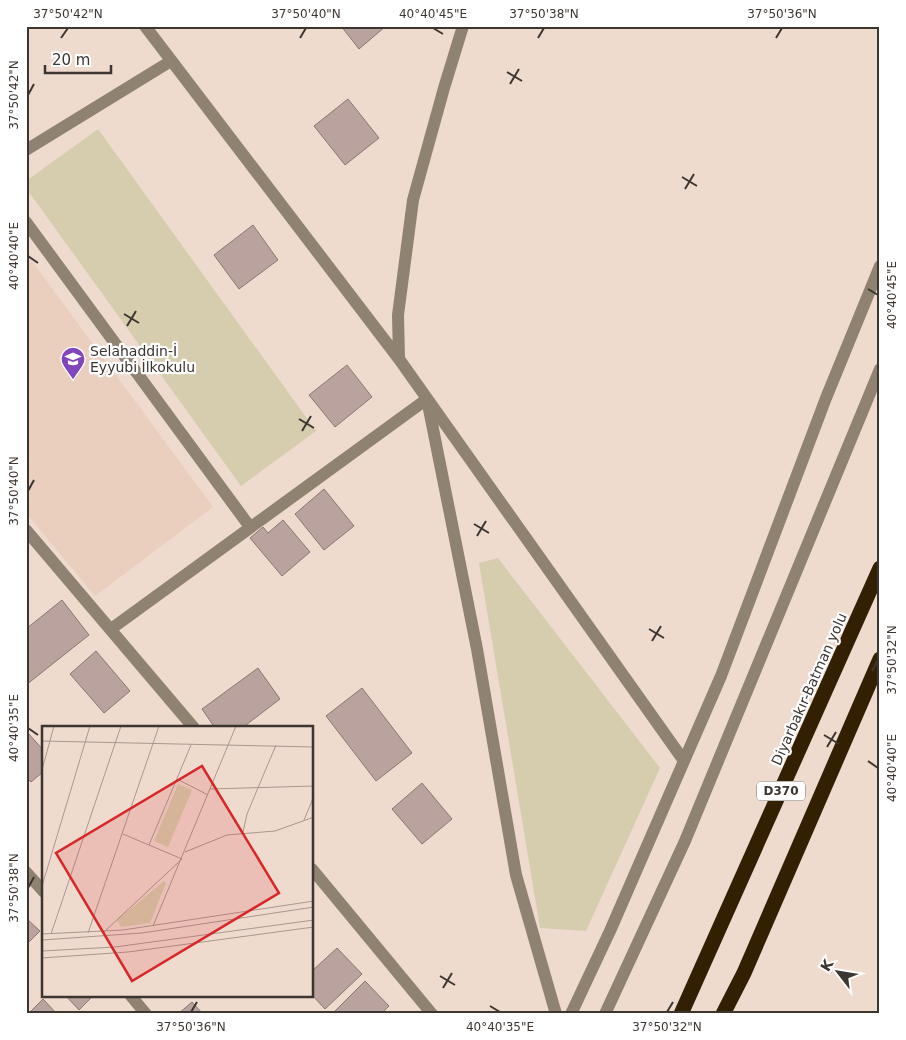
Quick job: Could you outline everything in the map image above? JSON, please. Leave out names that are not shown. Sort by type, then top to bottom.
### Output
[{"type":"highway","name":"Diyarbakır-Batman yolu","points":[[681,1014],[880,568]]},
{"type":"highway","name":"D370","points":[[723,1014],[744,973],[880,659]]},
{"type":"street","points":[[399,359],[398,315],[413,200],[444,88],[464,26]]},
{"type":"street","points":[[146,27],[399,359],[684,761]]},
{"type":"street","points":[[26,150],[171,61]]},
{"type":"street","points":[[26,222],[250,527]]},
{"type":"street","points":[[571,1014],[610,931],[721,676],[826,398],[880,266]]},
{"type":"street","points":[[605,1014],[685,841],[880,369]]},
{"type":"street","points":[[111,629],[427,399]]},
{"type":"street","points":[[427,399],[477,649],[516,875],[556,1014]]},
{"type":"street","points":[[26,530],[192,726]]},
{"type":"street","points":[[314,871],[432,1014]]},
{"type":"street","points":[[26,872],[42,890]]},
{"type":"street","points":[[133,998],[146,1014]]},
{"type":"shaded area","points":[[98,129],[316,431],[241,486],[26,188],[26,181]]},
{"type":"shaded area","name":"Selahaddin-İ Eyyubi İlkokulu","points":[[26,253],[213,507],[95,596],[26,513]]},
{"type":"shaded area","points":[[498,558],[660,768],[586,931],[540,928],[479,563]]},
{"type":"building","points":[[341,26],[386,26],[359,49]]},
{"type":"building","points":[[348,99],[379,138],[345,165],[314,126]]},
{"type":"building","points":[[253,225],[278,260],[239,289],[214,255]]},
{"type":"building","points":[[347,365],[372,397],[335,427],[309,395]]},
{"type":"building","points":[[324,489],[354,526],[324,550],[295,514]]},
{"type":"building","points":[[283,520],[310,552],[282,576],[250,538],[263,527],[268,533]]},
{"type":"building","points":[[62,600],[89,635],[26,685],[26,629]]},
{"type":"building","points":[[96,651],[130,691],[104,713],[70,674]]},
{"type":"building","points":[[258,668],[280,699],[245,726],[214,726],[202,709]]},
{"type":"building","points":[[362,688],[412,753],[376,781],[326,716]]},
{"type":"building","points":[[28,733],[42,749],[42,773],[31,782],[26,777],[26,735]]},
{"type":"building","points":[[422,783],[452,819],[422,844],[392,809]]},
{"type":"building","points":[[26,918],[40,931],[26,945]]},
{"type":"building","points":[[337,948],[362,974],[325,1009],[314,997],[314,969]]},
{"type":"building","points":[[365,981],[389,1006],[381,1014],[332,1014]]},
{"type":"building","points":[[68,998],[91,998],[79,1010]]},
{"type":"building","points":[[43,999],[57,1014],[28,1014]]},
{"type":"building","points":[[192,1002],[203,1014],[178,1014]]},
{"type":"place","name":"Selahaddin-İ Eyyubi İlkokulu","points":[[73,380]]}]
